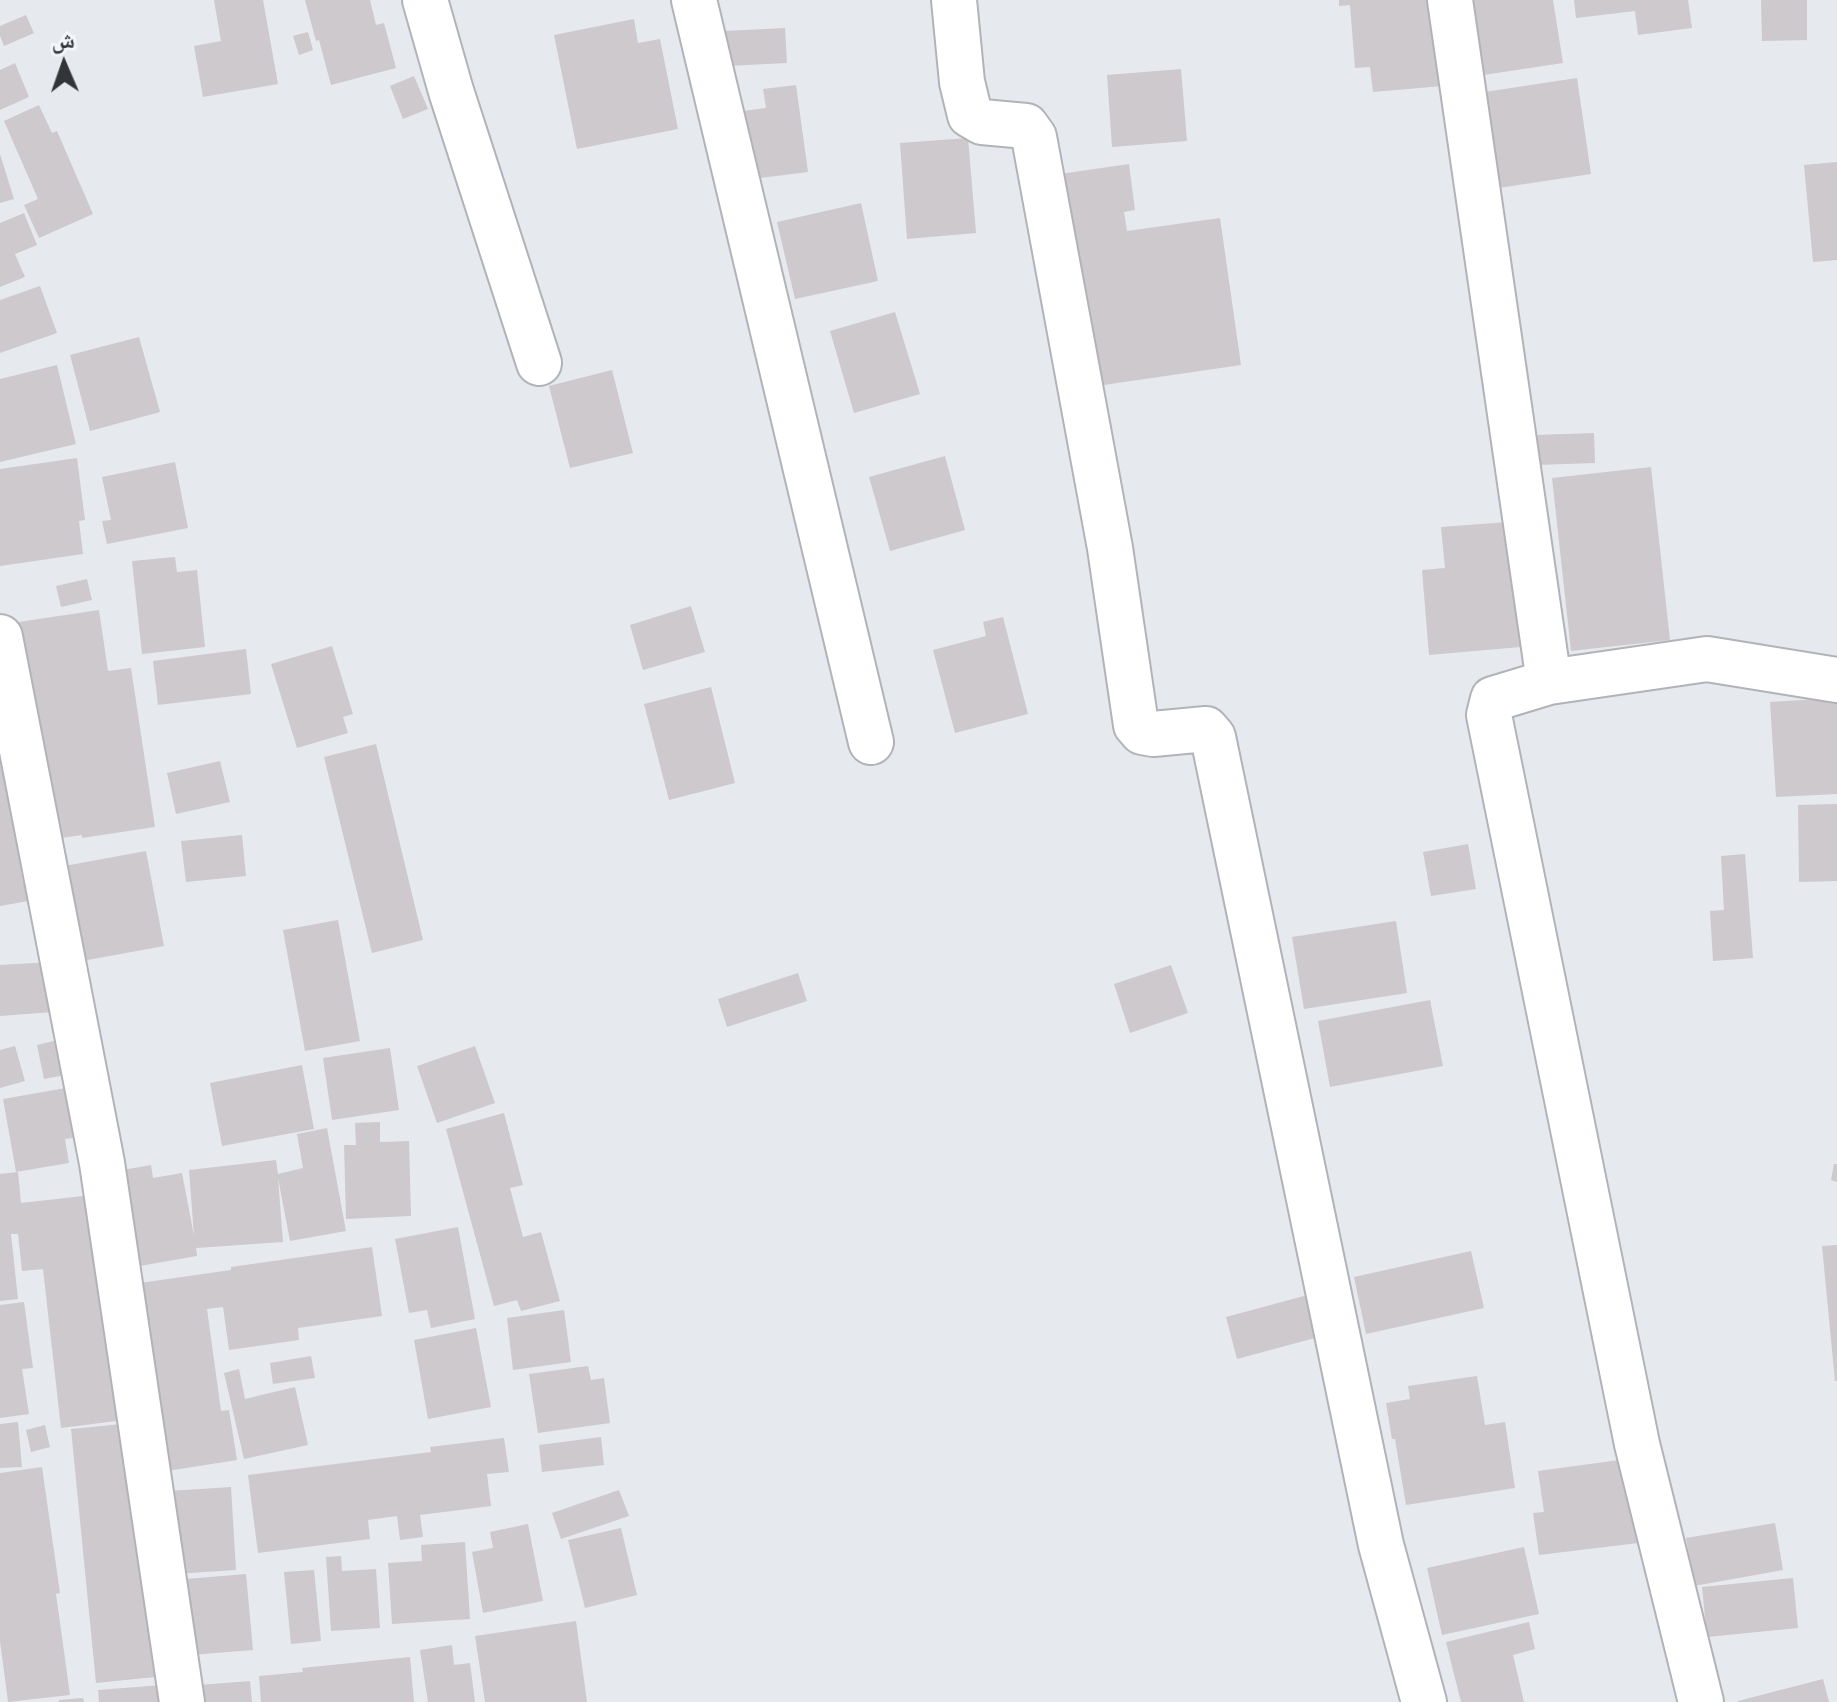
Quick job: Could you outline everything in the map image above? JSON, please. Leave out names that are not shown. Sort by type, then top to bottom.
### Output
[{"type":"street","points":[[400,0],[428,79],[438,88],[451,91]]},
{"type":"street","points":[[425,0],[451,91],[539,363]]},
{"type":"street","points":[[694,0],[871,742]]},
{"type":"street","points":[[954,0],[962,82],[970,115],[982,122],[1026,126],[1034,137],[1110,548],[1136,725],[1142,732],[1153,734],[1206,729],[1213,737],[1381,1545],[1424,1702]]},
{"type":"street","points":[[1450,0],[1549,682]]},
{"type":"street","points":[[0,637],[102,1163],[182,1702]]},
{"type":"street","points":[[1701,1702],[1637,1444],[1489,715],[1493,699],[1549,682],[1707,659],[1837,680]]},
{"type":"building","points":[[214,0],[263,0],[278,84],[203,97],[194,46],[221,41]]},
{"type":"building","points":[[305,0],[370,0],[376,25],[384,23],[396,68],[331,85]]},
{"type":"building","points":[[1339,0],[1447,0],[1454,85],[1373,92],[1370,67],[1355,68],[1350,5],[1339,6]]},
{"type":"building","points":[[1466,0],[1553,0],[1563,63],[1477,76]]},
{"type":"building","points":[[1574,0],[1688,0],[1692,28],[1638,35],[1635,11],[1576,18]]},
{"type":"building","points":[[1761,0],[1807,0],[1807,40],[1762,41]]},
{"type":"building","points":[[26,15],[34,33],[4,46],[0,26]]},
{"type":"building","points":[[634,19],[638,43],[660,39],[678,129],[577,149],[554,35]]},
{"type":"building","points":[[785,28],[787,63],[727,66],[725,31]]},
{"type":"building","points":[[308,32],[313,50],[299,55],[293,36]]},
{"type":"building","points":[[15,63],[29,97],[0,110],[0,70]]},
{"type":"building","points":[[1181,69],[1187,141],[1112,147],[1107,75]]},
{"type":"building","points":[[414,76],[428,109],[403,119],[390,86]]},
{"type":"building","points":[[1577,78],[1591,174],[1492,189],[1478,93]]},
{"type":"building","points":[[796,85],[808,172],[752,179],[743,111],[766,108],[763,89]]},
{"type":"building","points":[[39,105],[52,133],[57,131],[93,214],[39,238],[24,205],[38,199],[4,121]]},
{"type":"building","points":[[968,138],[976,233],[907,239],[900,143]]},
{"type":"building","points":[[0,154],[14,199],[0,203]]},
{"type":"building","points":[[1837,162],[1837,260],[1813,262],[1804,165]]},
{"type":"building","points":[[1129,164],[1135,210],[1124,212],[1127,231],[1220,218],[1241,365],[1090,387],[1060,174]]},
{"type":"building","points":[[861,203],[878,281],[795,299],[777,222]]},
{"type":"building","points":[[24,213],[37,245],[15,254],[25,277],[0,287],[0,223]]},
{"type":"building","points":[[40,286],[57,333],[0,353],[0,300]]},
{"type":"building","points":[[895,312],[920,394],[854,413],[830,331]]},
{"type":"building","points":[[139,337],[160,412],[90,431],[70,355]]},
{"type":"building","points":[[57,365],[76,444],[0,462],[0,379]]},
{"type":"building","points":[[612,370],[633,453],[570,468],[549,386]]},
{"type":"building","points":[[1594,433],[1595,463],[1536,465],[1535,435]]},
{"type":"building","points":[[945,456],[965,530],[890,551],[869,477]]},
{"type":"building","points":[[77,458],[85,520],[79,521],[83,554],[0,566],[0,469]]},
{"type":"building","points":[[175,462],[188,528],[107,544],[102,521],[111,520],[102,477]]},
{"type":"building","points":[[1651,467],[1670,640],[1571,651],[1552,478]]},
{"type":"building","points":[[1521,521],[1532,646],[1429,655],[1422,570],[1445,568],[1441,527]]},
{"type":"building","points":[[175,557],[177,572],[197,570],[205,647],[142,654],[132,561]]},
{"type":"building","points":[[87,579],[92,600],[61,607],[56,586]]},
{"type":"building","points":[[691,606],[705,652],[643,670],[630,625]]},
{"type":"building","points":[[99,610],[108,671],[131,668],[155,827],[54,839],[12,623]]},
{"type":"building","points":[[1003,617],[1028,714],[955,733],[933,650],[986,636],[983,622]]},
{"type":"building","points":[[332,646],[353,714],[343,717],[348,733],[297,748],[271,664]]},
{"type":"building","points":[[246,649],[251,694],[158,705],[153,661]]},
{"type":"building","points":[[711,687],[735,783],[669,800],[644,704]]},
{"type":"building","points":[[1837,698],[1837,794],[1776,797],[1770,702]]},
{"type":"building","points":[[0,712],[22,833],[15,834],[23,882],[37,880],[40,899],[0,906]]},
{"type":"building","points":[[376,744],[423,940],[372,953],[324,757]]},
{"type":"building","points":[[220,761],[230,802],[176,814],[167,773]]},
{"type":"building","points":[[1837,804],[1837,881],[1799,882],[1798,805]]},
{"type":"building","points":[[242,835],[246,876],[186,882],[181,841]]},
{"type":"building","points":[[1468,844],[1476,889],[1431,896],[1423,852]]},
{"type":"building","points":[[146,851],[164,946],[77,962],[59,867]]},
{"type":"building","points":[[1745,854],[1753,958],[1713,961],[1710,911],[1724,910],[1721,856]]},
{"type":"building","points":[[338,920],[360,1041],[305,1051],[283,930]]},
{"type":"building","points":[[1396,921],[1407,993],[1304,1009],[1292,937]]},
{"type":"building","points":[[50,962],[53,1012],[0,1016],[0,965]]},
{"type":"building","points":[[1171,965],[1188,1013],[1130,1033],[1114,984]]},
{"type":"building","points":[[798,973],[807,1001],[727,1027],[718,999]]},
{"type":"building","points":[[1430,1000],[1443,1066],[1330,1087],[1318,1021]]},
{"type":"building","points":[[58,1040],[65,1075],[44,1079],[37,1045]]},
{"type":"building","points":[[15,1046],[25,1081],[0,1088],[0,1050]]},
{"type":"building","points":[[475,1046],[495,1103],[437,1123],[417,1066]]},
{"type":"building","points":[[390,1048],[399,1110],[332,1120],[323,1058]]},
{"type":"building","points":[[302,1065],[314,1129],[222,1146],[210,1083]]},
{"type":"building","points":[[77,1086],[86,1136],[65,1139],[69,1163],[16,1172],[3,1099]]},
{"type":"building","points":[[504,1113],[523,1185],[510,1188],[523,1237],[541,1232],[560,1301],[521,1311],[517,1300],[494,1306],[446,1129]]},
{"type":"building","points":[[380,1122],[380,1142],[409,1141],[411,1216],[346,1219],[344,1145],[356,1145],[355,1123]]},
{"type":"building","points":[[327,1128],[346,1231],[290,1241],[278,1178],[283,1242],[196,1248],[197,1256],[134,1267],[117,1171],[151,1165],[153,1178],[182,1173],[194,1236],[189,1170],[276,1160],[278,1174],[303,1168],[297,1134]]},
{"type":"building","points":[[1834,1164],[1837,1164],[1837,1182],[1831,1180]]},
{"type":"building","points":[[18,1172],[21,1203],[92,1195],[124,1420],[61,1428],[43,1269],[22,1271],[18,1234],[11,1234],[18,1299],[0,1301],[0,1174]]},
{"type":"building","points":[[458,1227],[475,1319],[431,1328],[427,1310],[409,1313],[395,1239]]},
{"type":"building","points":[[1837,1245],[1837,1381],[1835,1381],[1822,1246]]},
{"type":"building","points":[[372,1247],[382,1316],[298,1328],[299,1340],[229,1350],[223,1307],[207,1309],[221,1411],[229,1410],[237,1460],[167,1471],[140,1283]]},
{"type":"building","points":[[1471,1251],[1484,1308],[1366,1334],[1354,1277]]},
{"type":"building","points":[[1315,1293],[1326,1335],[1237,1359],[1226,1317]]},
{"type":"building","points":[[24,1302],[33,1368],[22,1369],[29,1414],[0,1418],[0,1305]]},
{"type":"building","points":[[564,1310],[571,1362],[513,1370],[507,1318]]},
{"type":"building","points":[[476,1328],[491,1407],[428,1419],[414,1340]]},
{"type":"building","points":[[311,1356],[315,1378],[273,1384],[270,1363]]},
{"type":"building","points":[[588,1366],[591,1380],[604,1378],[610,1423],[538,1433],[529,1374]]},
{"type":"building","points":[[239,1369],[245,1399],[295,1387],[308,1445],[244,1459],[224,1373]]},
{"type":"building","points":[[1477,1376],[1485,1425],[1505,1422],[1515,1488],[1406,1505],[1386,1403],[1410,1399],[1408,1386]]},
{"type":"building","points":[[18,1422],[22,1467],[0,1468],[0,1424]]},
{"type":"building","points":[[132,1423],[155,1677],[96,1683],[71,1429]]},
{"type":"building","points":[[45,1425],[50,1447],[31,1452],[26,1430]]},
{"type":"building","points":[[601,1437],[604,1465],[542,1472],[539,1445]]},
{"type":"building","points":[[504,1438],[509,1472],[487,1474],[491,1506],[420,1515],[423,1537],[400,1540],[397,1516],[368,1520],[370,1539],[258,1553],[248,1475],[431,1452],[430,1447]]},
{"type":"building","points":[[1627,1459],[1638,1543],[1539,1555],[1533,1513],[1544,1512],[1538,1471]]},
{"type":"building","points":[[42,1467],[60,1593],[56,1594],[70,1695],[8,1702],[0,1641],[0,1473]]},
{"type":"building","points":[[231,1487],[236,1570],[174,1574],[169,1491]]},
{"type":"building","points":[[619,1490],[629,1516],[561,1539],[552,1513]]},
{"type":"building","points":[[1775,1523],[1783,1570],[1694,1586],[1686,1538]]},
{"type":"building","points":[[528,1524],[543,1601],[483,1613],[472,1552],[493,1548],[490,1532]]},
{"type":"building","points":[[621,1528],[637,1595],[585,1608],[568,1540]]},
{"type":"building","points":[[465,1542],[470,1619],[392,1624],[388,1563],[422,1561],[421,1545]]},
{"type":"building","points":[[1524,1547],[1539,1614],[1442,1635],[1427,1568]]},
{"type":"building","points":[[341,1556],[342,1571],[376,1569],[380,1628],[331,1631],[326,1557]]},
{"type":"building","points":[[314,1570],[321,1641],[291,1644],[284,1572]]},
{"type":"building","points":[[246,1574],[253,1650],[191,1655],[186,1579]]},
{"type":"building","points":[[1793,1578],[1798,1628],[1707,1637],[1702,1587]]},
{"type":"building","points":[[576,1621],[587,1702],[485,1702],[475,1636]]},
{"type":"building","points":[[1529,1622],[1535,1649],[1513,1655],[1524,1702],[1461,1702],[1446,1642]]},
{"type":"building","points":[[452,1645],[454,1665],[470,1663],[475,1702],[428,1702],[420,1650]]},
{"type":"building","points":[[410,1657],[414,1702],[261,1702],[259,1676],[303,1672],[302,1668]]},
{"type":"building","points":[[1823,1679],[1829,1702],[1738,1702],[1738,1701]]},
{"type":"building","points":[[250,1681],[252,1702],[201,1702],[199,1685]]},
{"type":"building","points":[[162,1685],[163,1702],[99,1702],[98,1690]]},
{"type":"building","points":[[83,1698],[84,1702],[59,1702],[59,1700]]}]
